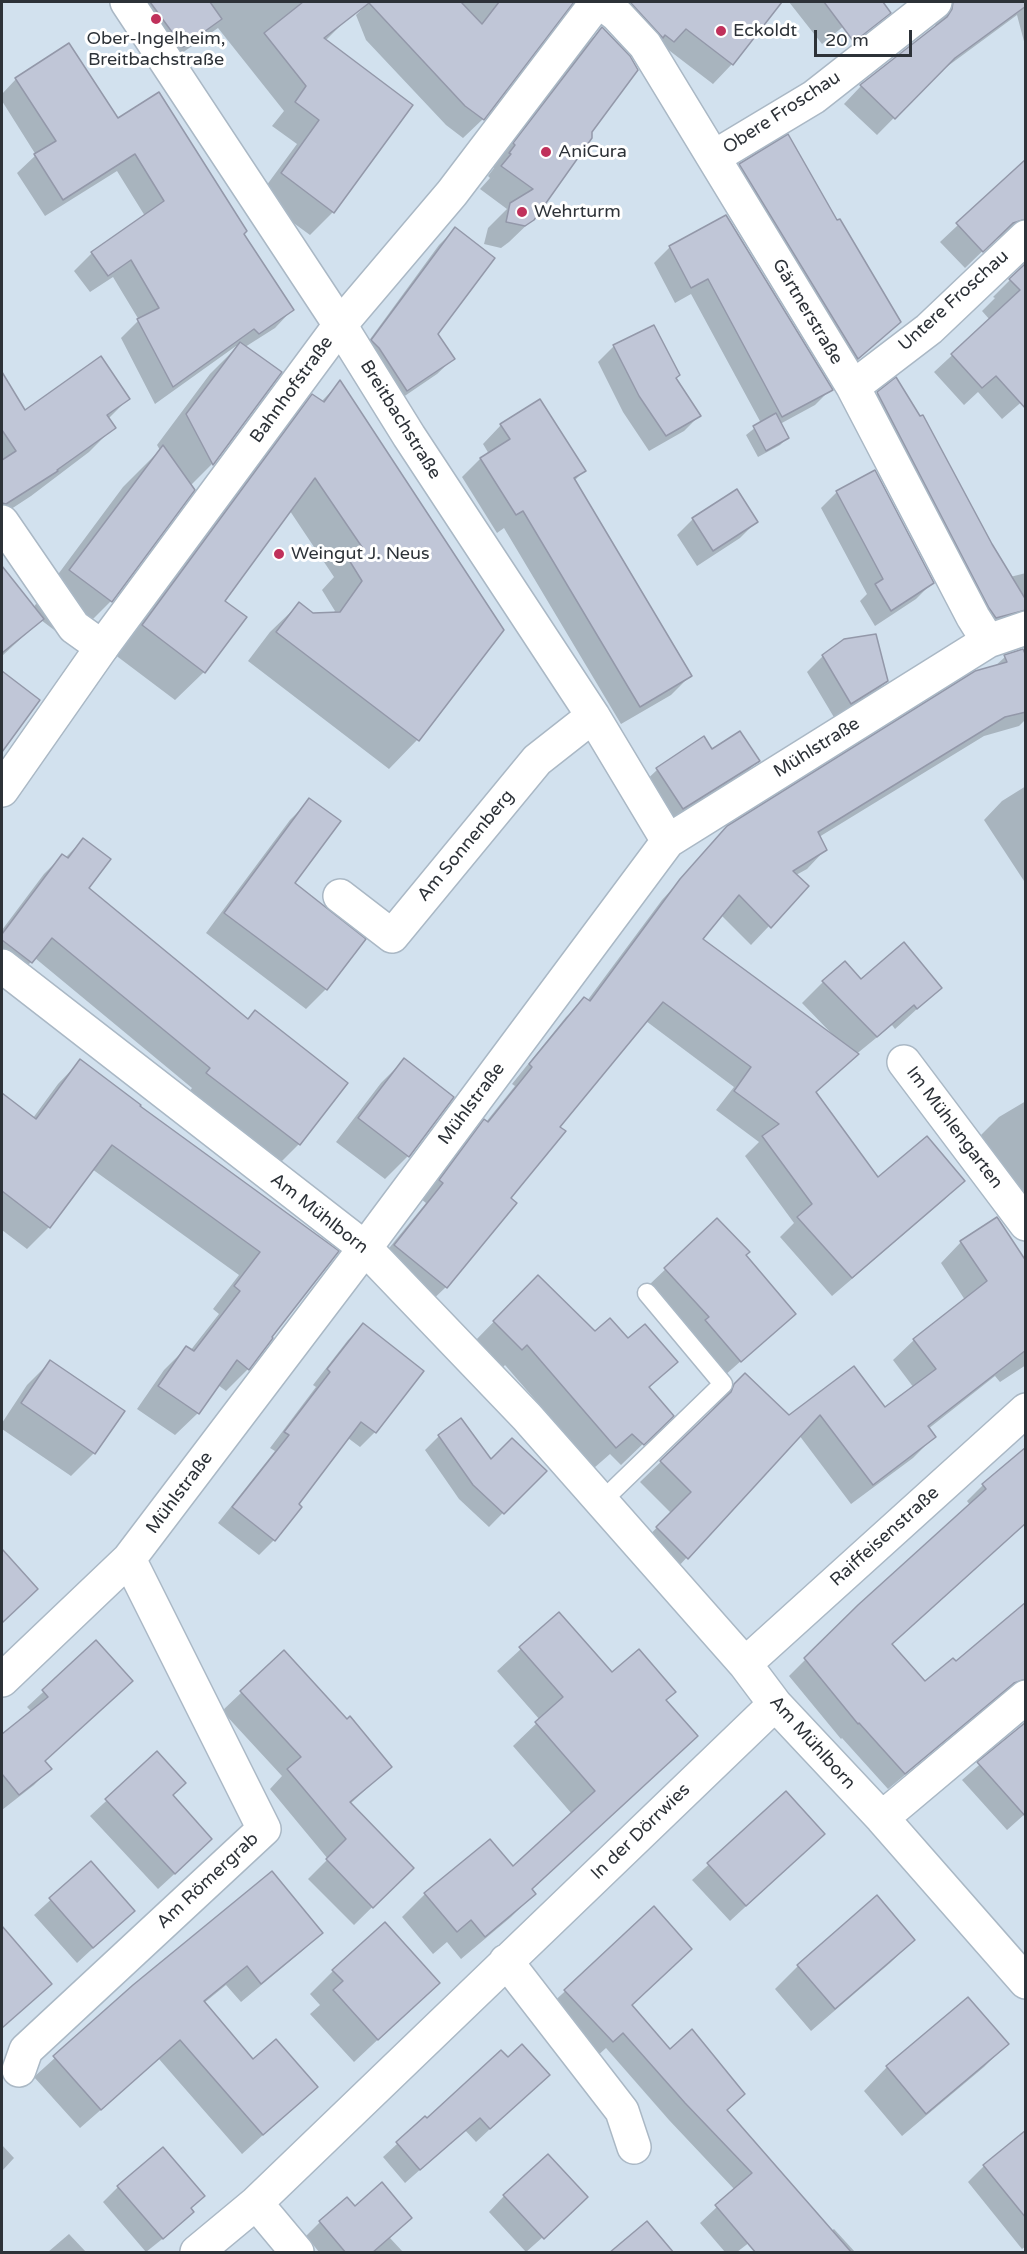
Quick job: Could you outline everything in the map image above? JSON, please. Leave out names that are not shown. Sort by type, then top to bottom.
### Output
[{"type":"street","name":"Breitbachstraße","points":[[127,2],[340,325],[409,436],[593,716],[668,841]]},
{"type":"street","name":"Bahnhofstraße","points":[[2,790],[102,647],[340,325],[452,193],[599,2]]},
{"type":"street","name":"Gärtnerstraße","points":[[599,2],[617,15],[645,45],[714,158],[853,387],[973,617],[988,641]]},
{"type":"street","name":"Obere Froschau","points":[[714,158],[814,97],[935,2]]},
{"type":"street","name":"Untere Froschau","points":[[853,387],[929,328],[1026,237]]},
{"type":"street","points":[[2,522],[74,627],[102,647]]},
{"type":"street","name":"Mühlstraße","points":[[2,1680],[129,1559],[365,1248],[668,841],[988,641],[1026,628]]},
{"type":"street","name":"Am Sonnenberg","points":[[340,896],[392,936],[537,760],[593,716]]},
{"type":"street","name":"Am Mühlborn","points":[[2,966],[365,1248],[527,1417],[745,1664],[775,1704],[882,1818],[1026,1982]]},
{"type":"street","name":"Im Mühlengarten","points":[[904,1062],[1026,1224]]},
{"type":"street","name":"Raiffeisenstraße","points":[[745,1664],[1026,1410]]},
{"type":"street","name":"Am Römergrab","points":[[19,2070],[26,2050],[264,1829],[129,1559]]},
{"type":"street","points":[[882,1818],[1026,1697]]},
{"type":"street","name":"In der Dörrwies","points":[[196,2253],[256,2203],[775,1704]]},
{"type":"street","points":[[506,1961],[621,2111],[634,2147]]},
{"type":"street","points":[[256,2203],[297,2253]]},
{"type":"lane","points":[[602,1501],[723,1384],[647,1293]]},
{"type":"building","points":[[150,2],[210,2],[222,19],[183,47]]},
{"type":"building","points":[[303,2],[461,2],[482,24],[499,2],[574,2],[484,120],[465,106],[369,3],[324,38],[413,105],[334,213],[281,173],[319,120],[295,102],[306,86],[264,33]]},
{"type":"building","name":"Eckoldt","points":[[630,2],[782,2],[733,65],[686,29],[674,42],[665,35],[663,38]]},
{"type":"building","points":[[824,2],[883,2],[891,13],[854,42]]},
{"type":"building","points":[[953,2],[1026,2],[1026,6],[955,58],[895,119],[860,85],[947,17]]},
{"type":"building","points":[[602,27],[630,56],[638,70],[592,132],[592,138],[534,220],[525,226],[506,222],[510,203],[533,189],[501,166],[511,154],[509,153],[515,145],[513,143]]},
{"type":"building","points":[[69,43],[118,118],[159,92],[247,231],[244,234],[294,310],[259,334],[254,329],[173,387],[137,319],[159,308],[131,260],[108,276],[91,252],[164,201],[135,154],[63,200],[34,154],[56,141],[15,78]]},
{"type":"building","points":[[788,134],[837,220],[840,219],[901,322],[858,359],[739,164]]},
{"type":"building","points":[[1026,159],[1026,219],[1013,223],[983,252],[956,223]]},
{"type":"building","points":[[726,215],[833,390],[782,417],[708,279],[691,288],[669,246]]},
{"type":"building","points":[[455,227],[495,258],[438,334],[455,359],[407,391],[379,348],[371,340]]},
{"type":"building","points":[[1026,263],[1026,409],[996,376],[982,388],[951,354],[1020,290],[1009,279]]},
{"type":"building","points":[[654,325],[680,375],[676,378],[701,416],[666,436],[639,396],[613,345]]},
{"type":"building","points":[[240,342],[282,372],[213,465],[186,414]]},
{"type":"building","points":[[101,356],[130,399],[107,415],[116,428],[58,471],[6,504],[2,503],[2,460],[16,451],[2,430],[2,372],[25,410]]},
{"type":"building","points":[[896,377],[920,416],[923,415],[992,544],[1026,600],[1026,610],[996,618],[989,608],[877,392]]},
{"type":"building","points":[[340,380],[504,630],[419,741],[276,632],[299,602],[313,613],[340,612],[362,581],[349,560],[364,550],[315,478],[225,601],[247,617],[205,673],[142,625],[312,394],[324,402]]},
{"type":"building","points":[[540,399],[586,471],[574,478],[692,676],[640,707],[523,511],[516,515],[480,458],[510,439],[500,424]]},
{"type":"building","points":[[776,413],[789,438],[766,451],[753,426]]},
{"type":"building","points":[[163,445],[195,490],[112,602],[69,570]]},
{"type":"building","points":[[875,470],[934,583],[891,611],[875,584],[883,579],[836,491]]},
{"type":"building","points":[[737,489],[758,522],[713,551],[692,518]]},
{"type":"building","points":[[2,566],[44,619],[2,653]]},
{"type":"building","points":[[876,634],[888,681],[851,704],[822,655],[844,639]]},
{"type":"building","points":[[1023,649],[1026,656],[1026,712],[1005,717],[818,832],[827,850],[793,871],[809,886],[771,928],[739,895],[703,939],[859,1054],[816,1092],[878,1177],[927,1136],[965,1181],[852,1278],[797,1217],[812,1204],[762,1136],[779,1124],[734,1091],[751,1067],[663,1002],[560,1127],[566,1131],[511,1198],[517,1203],[447,1288],[394,1245],[443,1183],[439,1180],[484,1119],[488,1122],[532,1067],[529,1064],[584,997],[590,1001],[680,879],[727,826],[975,671],[1007,662],[1004,655]]},
{"type":"building","points":[[2,671],[40,700],[2,752]]},
{"type":"building","points":[[740,731],[760,761],[683,809],[656,768],[704,736],[712,749]]},
{"type":"building","points":[[309,798],[341,821],[295,883],[366,939],[327,990],[224,913]]},
{"type":"building","points":[[83,838],[111,859],[89,888],[248,1019],[255,1010],[348,1083],[300,1145],[206,1073],[210,1068],[52,938],[32,963],[2,940],[2,934],[62,854],[68,858]]},
{"type":"building","points":[[904,942],[942,988],[917,1009],[914,1005],[877,1037],[822,981],[845,961],[861,979]]},
{"type":"building","points":[[404,1058],[454,1097],[409,1157],[358,1118]]},
{"type":"building","points":[[80,1059],[140,1106],[339,1251],[249,1370],[237,1360],[199,1414],[158,1386],[186,1346],[194,1351],[240,1291],[234,1286],[260,1252],[112,1145],[50,1228],[2,1191],[2,1093],[36,1119]]},
{"type":"building","points":[[997,1217],[1026,1261],[1026,1350],[928,1426],[936,1437],[873,1485],[820,1415],[688,1559],[656,1527],[691,1492],[660,1461],[731,1392],[734,1384],[745,1373],[789,1415],[854,1366],[885,1407],[936,1369],[913,1339],[987,1281],[960,1241]]},
{"type":"building","points":[[717,1218],[750,1252],[746,1255],[796,1314],[741,1362],[705,1320],[709,1317],[664,1268]]},
{"type":"building","points":[[538,1275],[595,1331],[610,1318],[628,1338],[645,1324],[678,1362],[649,1387],[674,1416],[644,1445],[632,1434],[616,1448],[527,1345],[522,1350],[493,1321]]},
{"type":"building","points":[[363,1323],[424,1371],[376,1433],[361,1422],[299,1504],[302,1507],[275,1541],[232,1507],[289,1435],[284,1432],[330,1372],[327,1369]]},
{"type":"building","points":[[50,1360],[125,1411],[95,1454],[21,1403]]},
{"type":"building","points":[[461,1418],[491,1459],[512,1438],[547,1471],[504,1514],[473,1485],[438,1435]]},
{"type":"building","points":[[1026,1447],[1026,1523],[892,1644],[925,1681],[953,1658],[956,1661],[1026,1602],[1026,1679],[1014,1683],[905,1774],[858,1724],[804,1658],[858,1605],[986,1489],[982,1484]]},
{"type":"building","points":[[2,1549],[38,1589],[2,1623]]},
{"type":"building","points":[[559,1612],[612,1672],[639,1649],[676,1692],[666,1700],[698,1736],[532,1889],[536,1894],[485,1937],[471,1920],[457,1932],[424,1893],[490,1839],[513,1866],[595,1791],[535,1722],[563,1697],[519,1647]]},
{"type":"building","points":[[96,1640],[133,1681],[45,1761],[52,1769],[19,1795],[2,1774],[2,1734],[48,1697],[42,1690]]},
{"type":"building","points":[[284,1650],[347,1719],[350,1716],[392,1767],[350,1802],[414,1868],[373,1908],[326,1859],[346,1839],[287,1769],[301,1757],[240,1691]]},
{"type":"building","points":[[1026,1722],[1026,1817],[977,1762]]},
{"type":"building","points":[[157,1751],[186,1783],[173,1795],[212,1839],[175,1874],[105,1799]]},
{"type":"building","points":[[786,1791],[825,1834],[746,1906],[707,1863]]},
{"type":"building","points":[[91,1861],[135,1911],[93,1948],[49,1898]]},
{"type":"building","points":[[272,1871],[323,1933],[261,1984],[247,1966],[204,2001],[253,2059],[276,2039],[318,2087],[263,2135],[180,2040],[101,2110],[53,2056],[133,1985]]},
{"type":"building","points":[[877,1895],[915,1940],[835,2009],[797,1965]]},
{"type":"building","points":[[654,1906],[692,1949],[632,2005],[670,2049],[692,2029],[745,2094],[727,2110],[852,2253],[756,2253],[715,2205],[752,2173],[685,2103],[623,2033],[613,2042],[564,1990]]},
{"type":"building","points":[[385,1922],[440,1983],[378,2040],[333,1990],[343,1981],[332,1970]]},
{"type":"building","points":[[2,1926],[52,1984],[2,2028]]},
{"type":"building","points":[[968,1997],[1009,2044],[926,2114],[886,2066]]},
{"type":"building","points":[[522,2044],[550,2075],[490,2129],[480,2118],[420,2170],[396,2142],[425,2116],[427,2118],[501,2050],[508,2057]]},
{"type":"building","points":[[1026,2130],[1026,2218],[983,2165]]},
{"type":"building","points":[[163,2147],[205,2196],[191,2208],[194,2212],[163,2239],[117,2186]]},
{"type":"building","points":[[548,2154],[588,2197],[544,2239],[503,2195]]},
{"type":"building","points":[[382,2182],[412,2218],[372,2253],[346,2253],[319,2221],[347,2197],[355,2206]]},
{"type":"building","points":[[647,2221],[674,2253],[609,2253]]},
{"type":"place","name":"Ober-Ingelheim, Breitbachstraße","points":[[156,19]]},
{"type":"place","name":"Eckoldt","points":[[721,31]]},
{"type":"place","name":"AniCura","points":[[546,152]]},
{"type":"place","name":"Wehrturm","points":[[522,212]]},
{"type":"place","name":"Weingut J. Neus","points":[[279,554]]}]
